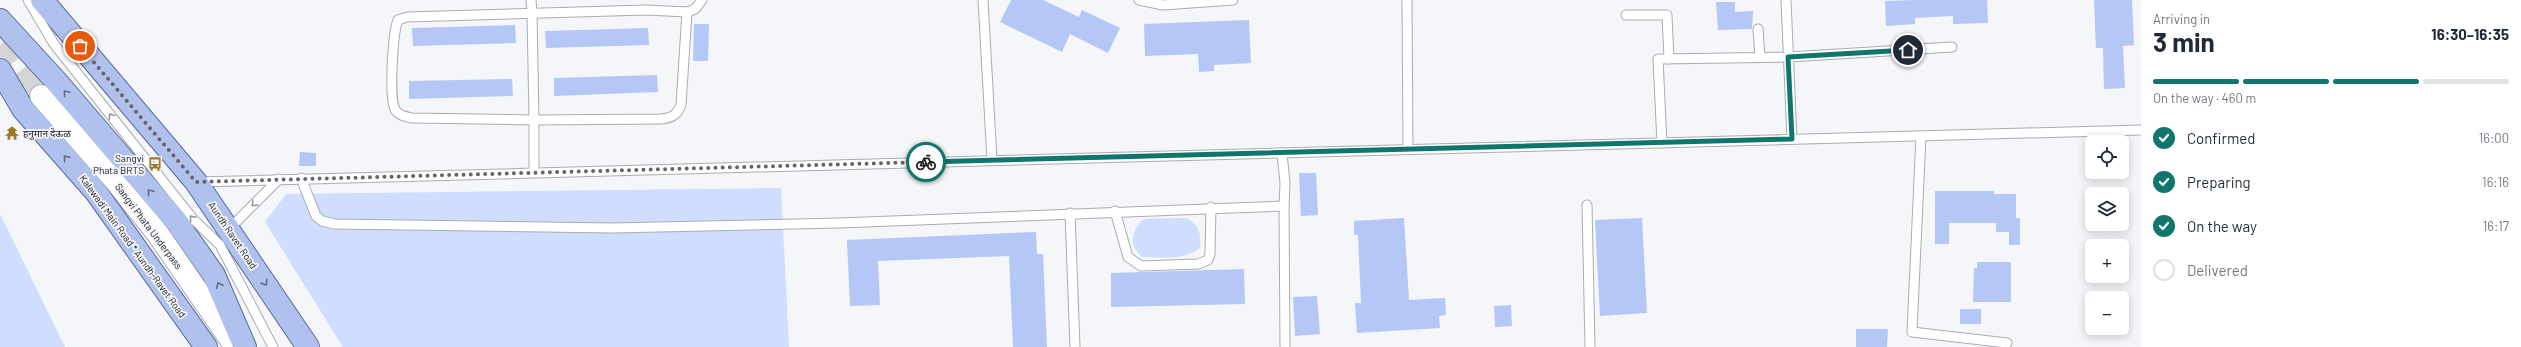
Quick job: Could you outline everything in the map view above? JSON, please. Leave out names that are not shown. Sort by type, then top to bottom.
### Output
[{"type":"main road","name":"Aundh Ravet Road","points":[[42,0],[196,182],[224,237],[308,347]]},
{"type":"main road","points":[[0,20],[56,81],[176,222],[214,275],[245,347]]},
{"type":"main road","name":"Kalewadi Main Road * Aundh-Ravet Road","points":[[0,70],[23,109],[96,192],[206,347]]},
{"type":"main road","name":"Sangvi Phata Underpass","points":[[41,96],[114,179],[158,234],[236,347]]},
{"type":"main road","name":"Sangvi Phata Underpass","points":[[207,305],[221,347]]},
{"type":"lane","points":[[224,237],[193,219],[59,50],[28,0],[57,26],[174,162],[220,223],[224,237],[273,347]]},
{"type":"lane","points":[[531,0],[534,172]]},
{"type":"lane","points":[[687,12],[682,105],[678,113],[671,118],[534,120],[412,118],[402,116],[395,110],[393,98],[394,34],[398,20],[407,17],[646,10],[687,12],[695,9],[702,0]]},
{"type":"lane","points":[[983,0],[992,160]]},
{"type":"lane","points":[[1139,0],[1163,5],[1233,0]]},
{"type":"lane","points":[[1407,0],[1408,149]]},
{"type":"lane","points":[[1786,0],[1792,139]]},
{"type":"lane","points":[[1626,15],[1667,15],[1670,59]]},
{"type":"lane","points":[[1758,28],[1760,57]]},
{"type":"lane","points":[[1662,143],[1658,59],[1788,57],[1952,47]]},
{"type":"lane","points":[[196,182],[2141,130]]},
{"type":"lane","points":[[1921,136],[1912,332],[2007,343]]},
{"type":"lane","points":[[1282,153],[1285,183],[1285,347]]},
{"type":"lane","points":[[301,178],[316,216],[322,221],[335,224],[612,228],[839,223],[1211,207],[1284,206]]},
{"type":"lane","points":[[224,237],[279,179]]},
{"type":"lane","points":[[1587,205],[1590,347]]},
{"type":"lane","points":[[1115,211],[1128,257],[1141,266],[1198,264],[1208,260],[1210,254],[1211,207]]},
{"type":"lane","points":[[1070,213],[1075,347]]},
{"type":"shaded area","points":[[781,188],[789,347],[343,347],[265,222],[286,194]]},
{"type":"shaded area","points":[[0,214],[65,347],[0,347]]},
{"type":"shaded area","points":[[1186,218],[1197,227],[1200,234],[1200,248],[1194,252],[1180,257],[1142,257],[1135,248],[1133,243],[1134,233],[1136,228],[1144,219]]},
{"type":"building","points":[[1011,0],[1043,0],[1079,17],[1082,10],[1120,28],[1108,53],[1070,34],[1062,52],[1000,22]]},
{"type":"building","points":[[1987,0],[1988,23],[1953,24],[1953,16],[1915,18],[1915,24],[1886,26],[1885,1]]},
{"type":"building","points":[[2094,0],[2132,0],[2134,45],[2123,46],[2125,88],[2104,89],[2103,48],[2096,48]]},
{"type":"building","points":[[1716,2],[1735,2],[1735,12],[1753,11],[1752,29],[1718,30]]},
{"type":"building","points":[[1249,20],[1251,63],[1214,65],[1214,71],[1199,72],[1198,54],[1145,56],[1144,24]]},
{"type":"building","points":[[694,24],[709,24],[708,61],[693,61]]},
{"type":"building","points":[[515,25],[516,43],[413,46],[412,28]]},
{"type":"building","points":[[648,28],[649,45],[546,48],[545,31]]},
{"type":"building","points":[[657,75],[658,92],[554,96],[554,78]]},
{"type":"building","points":[[512,79],[513,96],[409,99],[409,81]]},
{"type":"building","points":[[300,152],[316,153],[316,166],[299,166]]},
{"type":"building","points":[[1299,173],[1316,173],[1318,215],[1301,216]]},
{"type":"building","points":[[1935,191],[1994,191],[1994,194],[2016,194],[2016,218],[2020,218],[2020,245],[2009,245],[2009,232],[1996,232],[1996,223],[1949,223],[1949,244],[1935,244]]},
{"type":"building","points":[[1404,218],[1409,300],[1445,298],[1446,315],[1439,316],[1440,328],[1357,333],[1355,303],[1361,303],[1358,235],[1354,235],[1354,221]]},
{"type":"building","points":[[1642,218],[1647,313],[1600,316],[1595,220]]},
{"type":"building","points":[[1036,232],[1037,254],[1043,254],[1047,347],[1013,347],[1009,256],[878,261],[880,305],[850,306],[847,240]]},
{"type":"building","points":[[1977,262],[2011,262],[2011,302],[1973,302],[1974,268],[1977,268]]},
{"type":"building","points":[[1244,269],[1245,304],[1111,307],[1111,273]]},
{"type":"building","points":[[1317,296],[1320,334],[1295,336],[1293,297]]},
{"type":"building","points":[[1511,305],[1512,326],[1495,327],[1494,306]]},
{"type":"building","points":[[1960,309],[1981,309],[1981,324],[1960,324]]},
{"type":"building","points":[[1856,329],[1888,329],[1887,347],[1856,347]]},
{"type":"tunnel","points":[[0,45],[41,96]]},
{"type":"way so far","points":[[80,46],[196,182],[550,171],[926,162]]},
{"type":"place","name":"हनुमान देऊळ","points":[[12,133]]},
{"type":"place","name":"Sangvi Phata BRTS","points":[[155,164]]},
{"type":"route","points":[[926,162],[1792,139],[1788,57],[1908,50]]}]
